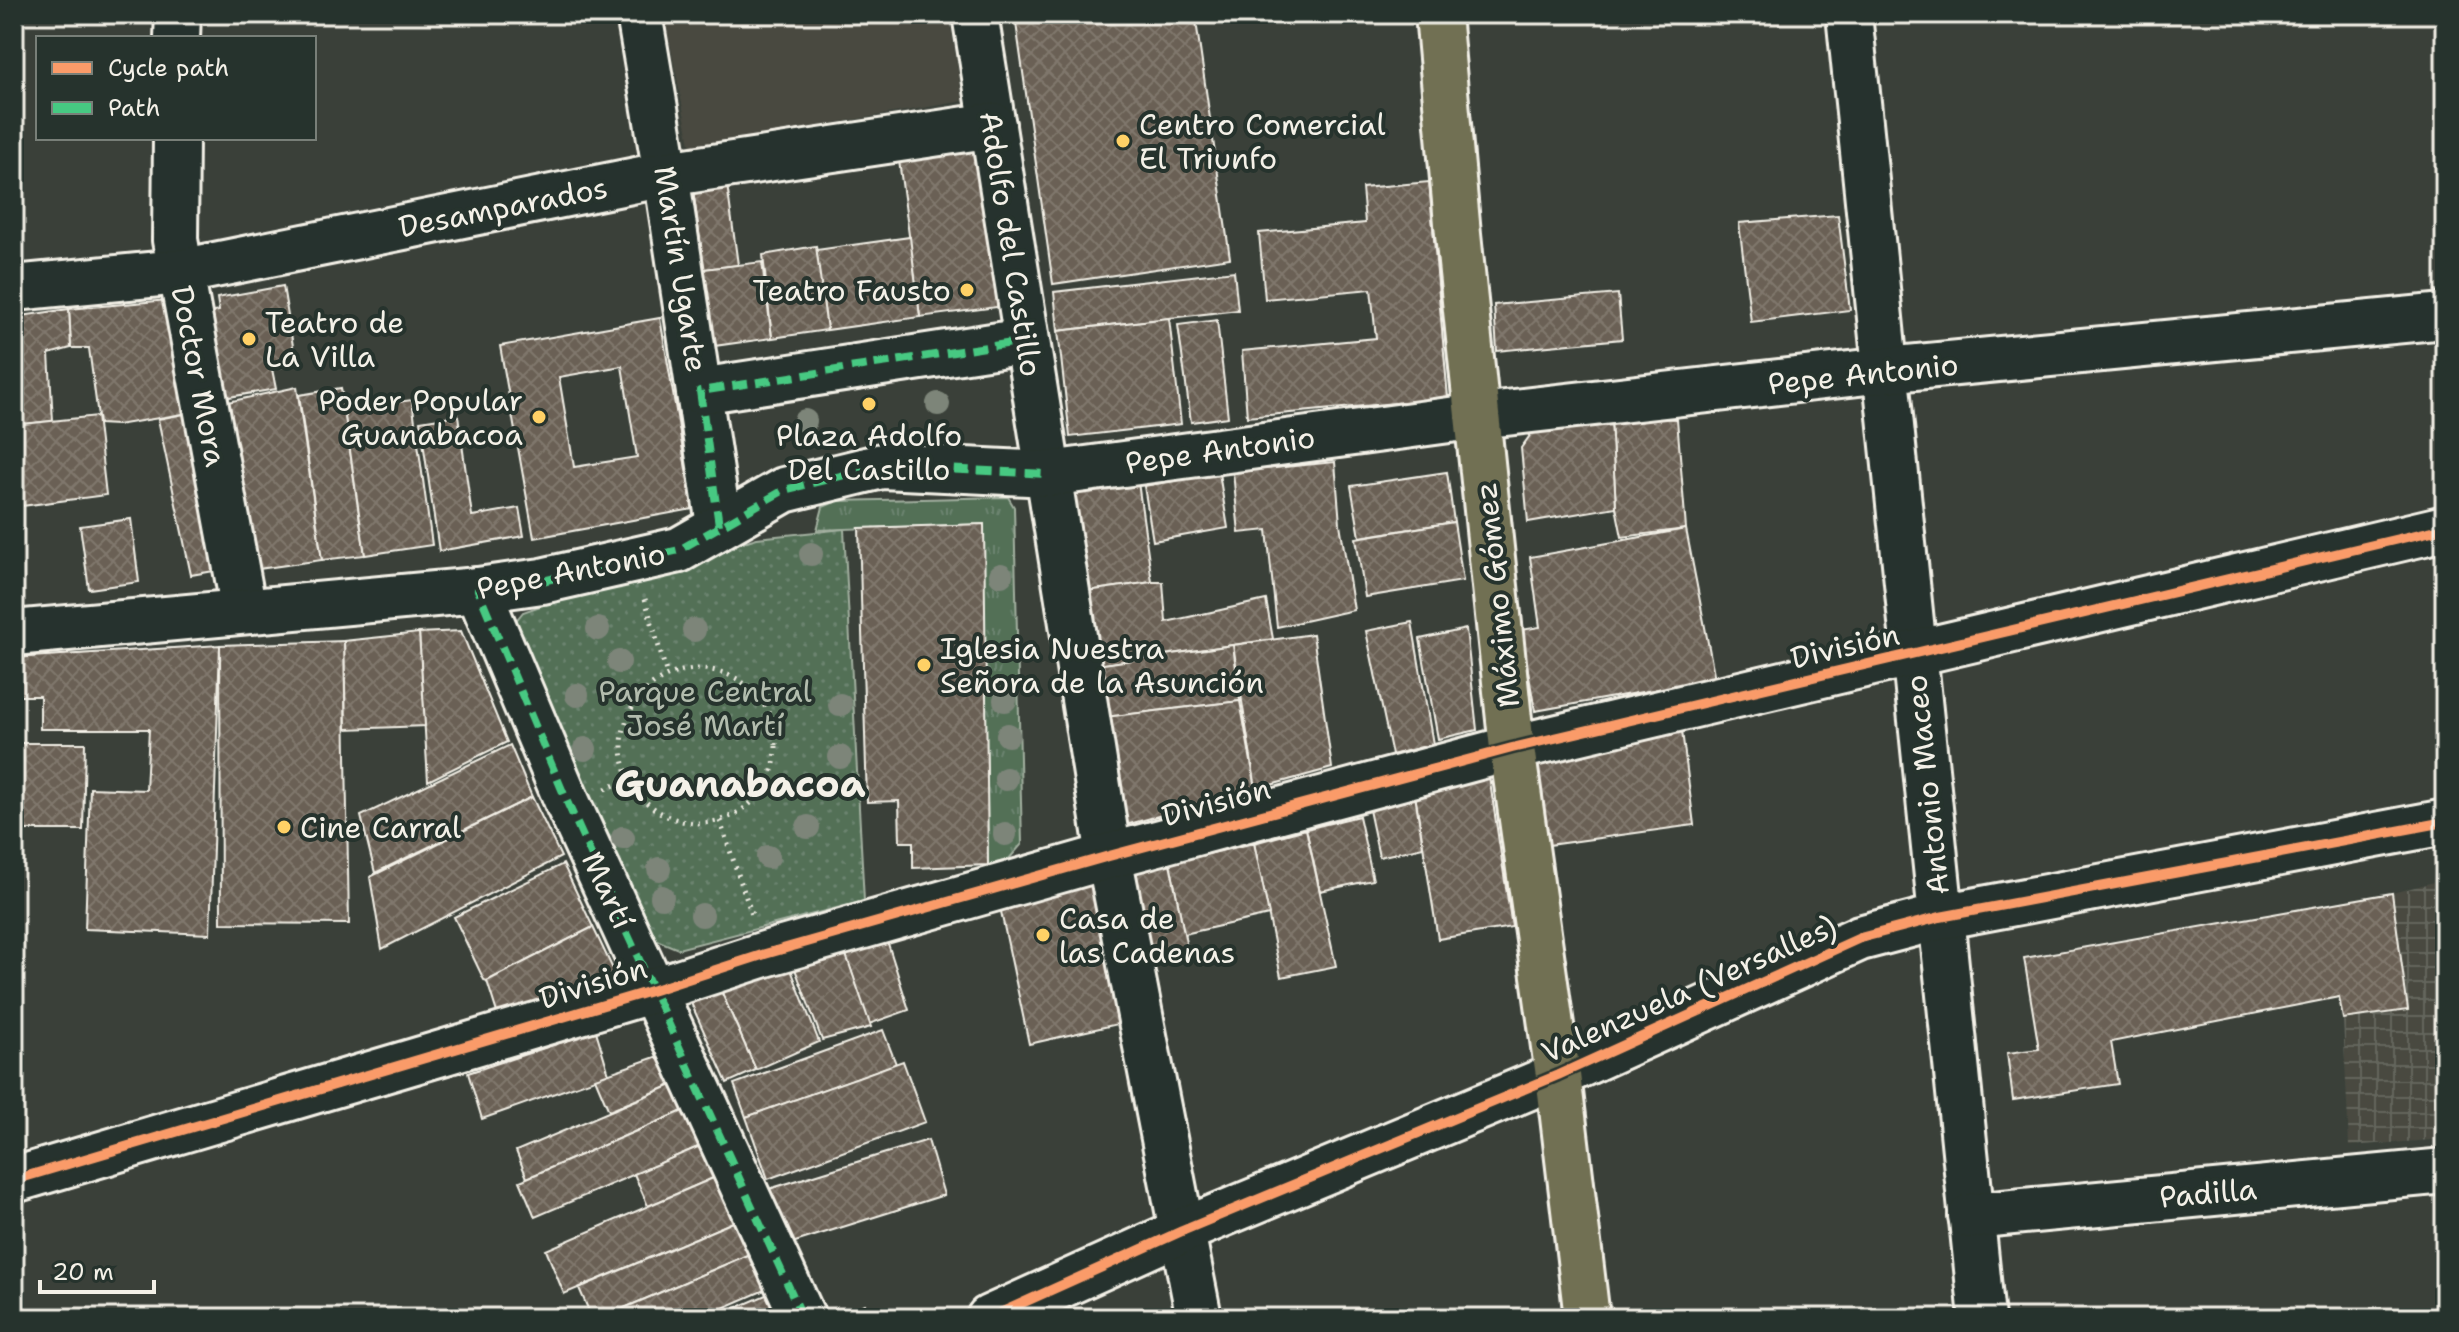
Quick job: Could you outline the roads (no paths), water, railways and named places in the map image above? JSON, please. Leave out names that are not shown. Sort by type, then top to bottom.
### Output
[{"type":"main road","name":"Máximo Gómez","points":[[1438,14],[1512,748],[1558,1075],[1587,1318]]},
{"type":"street","points":[[177,36],[178,14]]},
{"type":"street","name":"Martín Ugarte","points":[[639,14],[719,525]]},
{"type":"street","name":"Adolfo del Castillo","points":[[975,14],[1109,856],[1199,1318]]},
{"type":"street","name":"Antonio Maceo","points":[[1849,14],[1982,1318]]},
{"type":"street","name":"Desamparados","points":[[14,288],[180,272],[666,174],[993,125]]},
{"type":"street","name":"Doctor Mora","points":[[176,140],[175,240],[244,611]]},
{"type":"street","name":"Pepe Antonio","points":[[14,633],[478,590],[542,581],[679,550],[784,490],[882,466],[1049,474],[1479,416],[1885,370],[2445,316]]},
{"type":"street","points":[[700,391],[1025,341]]},
{"type":"street","name":"División","points":[[14,1180],[654,990],[765,954],[1109,856],[1512,748],[2445,528]]},
{"type":"street","name":"Martí","points":[[478,590],[568,804],[803,1318]]},
{"type":"street","name":"Valenzuela (Versalles)","points":[[989,1318],[1182,1231],[1558,1075],[1860,938],[1940,917],[2445,822]]},
{"type":"street","name":"Padilla","points":[[1971,1216],[2445,1171]]},
{"type":"place","name":"Centro Comercial El Triunfo","points":[[1123,141]]},
{"type":"place","name":"Teatro Fausto","points":[[967,290]]},
{"type":"place","name":"Teatro de La Villa","points":[[249,339]]},
{"type":"place","name":"Plaza Adolfo Del Castillo","points":[[869,404]]},
{"type":"place","name":"Poder Popular Guanabacoa","points":[[539,417]]},
{"type":"place","name":"Iglesia Nuestra Señora de la Asunción","points":[[924,665]]},
{"type":"place","name":"Cine Carral","points":[[284,827]]},
{"type":"place","name":"Casa de las Cadenas","points":[[1043,935]]},
{"type":"district","name":"Guanabacoa","points":[[740,783]]},
{"type":"park label","name":"Parque Central José Martí","points":[[705,708]]}]
